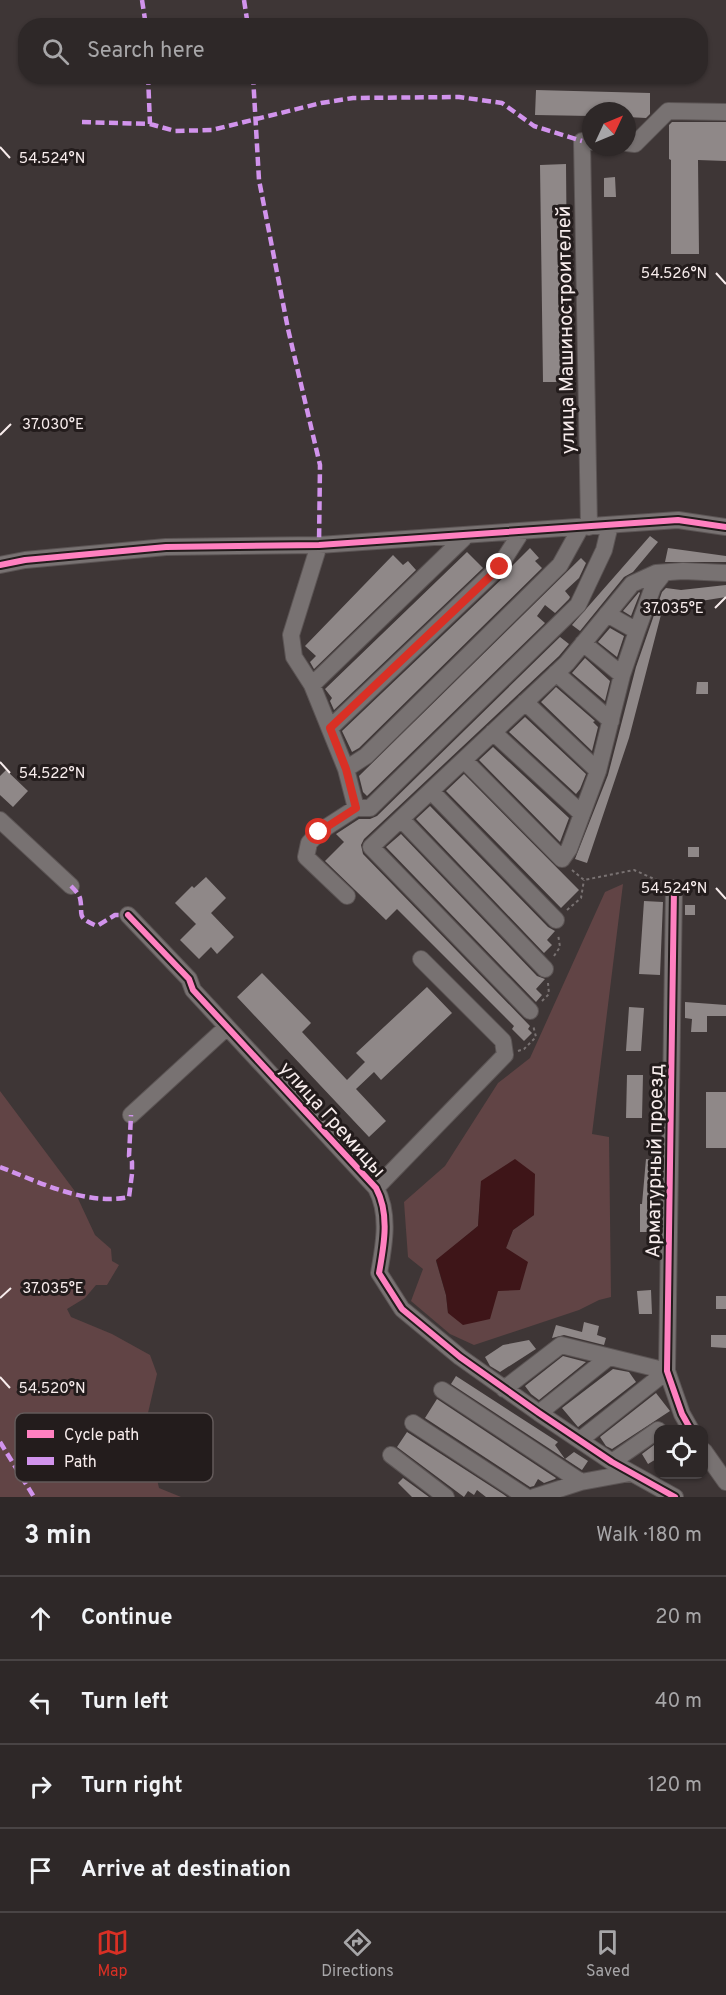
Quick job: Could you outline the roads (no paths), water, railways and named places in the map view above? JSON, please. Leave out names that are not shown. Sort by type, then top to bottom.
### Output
[{"type":"street","points":[[636,143],[668,111],[726,112]]},
{"type":"street","name":"улица Машиностроителей","points":[[582,156],[585,527]]},
{"type":"street","points":[[0,565],[25,560],[165,547],[319,545],[678,520],[726,527]]},
{"type":"street","points":[[348,896],[306,857],[309,843],[319,832],[356,808],[370,808],[578,605],[604,550],[610,525]]},
{"type":"street","points":[[346,769],[366,756],[560,565],[585,527]]},
{"type":"street","points":[[330,728],[500,567],[522,531]]},
{"type":"street","points":[[312,684],[467,535]]},
{"type":"street","points":[[319,545],[291,635],[294,657],[312,684],[346,769],[356,808]]},
{"type":"street","points":[[530,1011],[371,847],[556,674],[632,584],[656,573],[683,571],[726,573]]},
{"type":"street","points":[[464,760],[562,859],[569,849],[598,771],[622,675],[637,631],[653,587],[664,573]]},
{"type":"street","points":[[607,614],[637,631]]},
{"type":"street","points":[[583,644],[622,675]]},
{"type":"street","points":[[556,674],[611,721]]},
{"type":"street","points":[[525,702],[598,771]]},
{"type":"street","points":[[493,732],[582,814]]},
{"type":"street","points":[[431,791],[556,920]]},
{"type":"street","points":[[400,819],[545,969]]},
{"type":"street","points":[[0,820],[71,886]]},
{"type":"street","name":"Арматурный проезд","points":[[674,888],[667,1371],[688,1425]]},
{"type":"street","name":"улица Гремицы","points":[[128,915],[189,979],[192,990],[376,1188],[381,1198],[384,1219],[384,1244],[379,1273],[402,1309],[460,1357],[504,1389],[612,1462],[675,1497]]},
{"type":"street","points":[[376,1188],[505,1055],[503,1041],[421,958]]},
{"type":"street","points":[[131,1115],[227,1027]]},
{"type":"street","points":[[504,1389],[561,1346],[667,1371]]},
{"type":"street","points":[[539,1413],[609,1357]]},
{"type":"street","points":[[580,1440],[667,1371]]},
{"type":"street","points":[[442,1390],[581,1482]]},
{"type":"street","points":[[666,1425],[682,1414]]},
{"type":"street","points":[[413,1423],[526,1497]]},
{"type":"street","points":[[612,1462],[654,1433]]},
{"type":"street","points":[[392,1455],[446,1497]]},
{"type":"street","points":[[708,1457],[726,1482]]},
{"type":"street","points":[[534,1497],[581,1482],[630,1473]]}]
